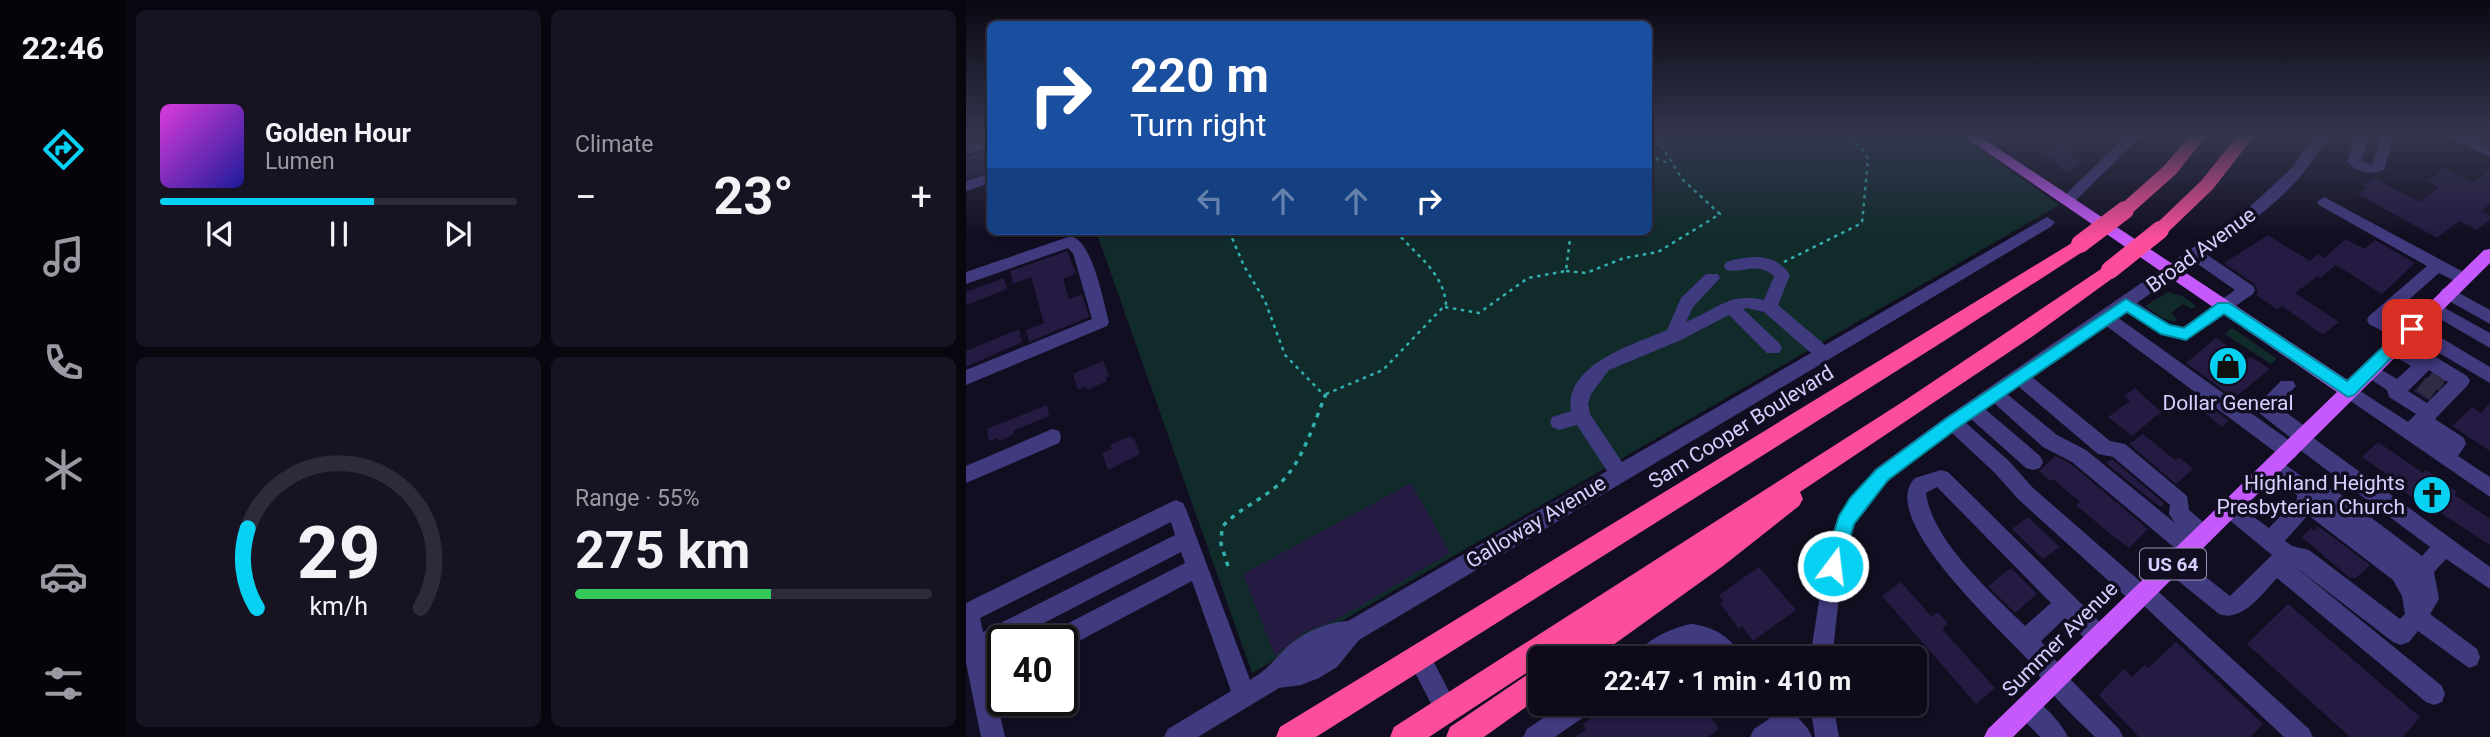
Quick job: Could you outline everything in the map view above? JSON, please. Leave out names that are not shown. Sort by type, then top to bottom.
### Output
[{"type":"highway","name":"Sam Cooper Boulevard","points":[[1290,737],[1937,336],[2080,244],[2125,210],[2171,169]]},
{"type":"highway","points":[[1404,737],[2026,331],[2160,230],[2207,185],[2219,169]]},
{"type":"highway","points":[[1589,646],[1714,558],[1915,405]]},
{"type":"highway","points":[[1460,737],[1528,689]]},
{"type":"main road","points":[[2021,169],[2348,390]]},
{"type":"main road","name":"Summer Avenue","points":[[1996,737],[2348,390],[2448,293],[2487,260]]},
{"type":"street","points":[[2068,200],[2100,169]]},
{"type":"street","name":"Broad Avenue","points":[[1822,646],[1829,587],[1838,544],[1846,522],[1857,504],[1882,475],[1953,422],[2107,318],[2247,218],[2299,169]]},
{"type":"street","points":[[966,186],[987,179]]},
{"type":"street","points":[[2324,202],[2463,279]]},
{"type":"street","name":"Galloway Avenue","points":[[1176,737],[1276,677],[1303,675],[1337,654],[1351,632],[1618,472],[2047,222]]},
{"type":"street","points":[[966,278],[1071,241],[1080,251],[1101,322],[966,378]]},
{"type":"street","points":[[2126,304],[2166,330],[2186,334],[2246,290],[2196,255]]},
{"type":"street","points":[[1732,266],[1751,261],[1775,267],[1782,275],[1769,307]]},
{"type":"street","points":[[2438,265],[2375,320],[2403,338],[2452,353],[2490,376]]},
{"type":"street","points":[[1675,335],[1678,317],[1693,294],[1712,278]]},
{"type":"street","points":[[2448,293],[2490,318]]},
{"type":"street","points":[[1618,472],[1581,416],[1579,404],[1583,391],[1603,365],[1675,335],[1730,306],[1746,302],[1769,307],[1824,354]]},
{"type":"street","points":[[1730,306],[1773,348]]},
{"type":"street","points":[[2434,308],[2490,341]]},
{"type":"street","points":[[2107,318],[2291,448],[2444,546],[2490,579]]},
{"type":"street","points":[[2452,353],[2474,331]]},
{"type":"street","points":[[2403,338],[2417,376]]},
{"type":"street","points":[[2420,422],[2445,392],[2461,381],[2428,361],[2417,376],[2395,392],[2445,457],[2490,488]]},
{"type":"street","points":[[2370,370],[2417,376]]},
{"type":"street","points":[[2020,377],[2105,448],[2118,450],[2179,502],[2179,514],[2196,541]]},
{"type":"street","points":[[2287,386],[2263,407],[2291,448],[2307,496],[2400,573],[2412,593],[2416,617],[2469,657]]},
{"type":"street","points":[[2348,390],[2420,422]]},
{"type":"street","points":[[1995,394],[2056,444],[2079,456],[2196,541]]},
{"type":"street","points":[[1972,409],[2033,462]]},
{"type":"street","points":[[1559,422],[1581,416]]},
{"type":"street","points":[[1953,422],[2007,473],[2025,494],[2142,594],[2301,737]]},
{"type":"street","points":[[966,475],[1052,437]]},
{"type":"street","points":[[2007,473],[2022,469],[2056,444]]},
{"type":"street","points":[[2099,637],[1941,478],[1921,483],[1916,490],[1915,500],[1929,530],[1953,565],[2111,737]]},
{"type":"street","points":[[2174,564],[2227,607],[2235,605],[2278,554],[2307,496]]},
{"type":"street","points":[[2278,554],[2302,557],[2400,634],[2416,617],[2428,598],[2423,569],[2329,497],[2307,496]]},
{"type":"street","points":[[2230,508],[2434,694]]},
{"type":"street","points":[[993,737],[982,681],[971,650],[967,614],[1176,509],[1244,696]]},
{"type":"street","points":[[971,650],[1187,539]]},
{"type":"street","points":[[2423,569],[2444,546]]},
{"type":"street","points":[[1078,630],[1198,568]]},
{"type":"street","points":[[2025,641],[2065,604]]},
{"type":"street","points":[[1664,646],[1692,634],[1716,641],[1720,646]]},
{"type":"street","points":[[1419,657],[1446,709]]},
{"type":"street","points":[[982,681],[987,678]]},
{"type":"street","points":[[2027,707],[2056,737]]},
{"type":"street","points":[[1540,736],[1567,716]]},
{"type":"street","points":[[1823,716],[1826,737]]},
{"type":"street","points":[[1762,737],[1785,721]]},
{"type":"path","points":[[1444,307],[1479,313],[1528,278],[1566,271],[1586,273],[1625,258],[1658,252],[1720,214],[1685,185],[1674,169]]},
{"type":"path","points":[[1775,267],[1862,223],[1867,169]]},
{"type":"path","points":[[1231,235],[1244,266],[1265,301],[1284,355],[1326,394]]},
{"type":"path","points":[[1228,566],[1221,544],[1222,527],[1245,505],[1279,484],[1288,472],[1326,394],[1383,370],[1444,307],[1446,297],[1434,271],[1400,235]]},
{"type":"path","points":[[1566,271],[1570,235]]},
{"type":"green space","points":[[1652,169],[2008,169],[2059,205],[1252,673],[1097,235],[1652,235]]},
{"type":"green space","points":[[2168,292],[2182,296],[2196,306],[2192,309],[2183,304],[2171,313],[2177,319],[2174,322],[2164,319],[2145,306]]},
{"type":"green space","points":[[2232,328],[2276,360],[2271,364],[2225,334]]},
{"type":"building","points":[[966,169],[987,169],[987,172],[966,178]]},
{"type":"building","points":[[2442,169],[2447,169],[2473,183],[2490,169],[2490,204],[2481,211],[2490,216],[2490,219],[2477,230],[2459,221],[2437,238],[2358,194],[2368,187],[2363,185],[2374,178],[2419,202],[2438,188],[2427,181]]},
{"type":"building","points":[[2268,235],[2310,261],[2318,254],[2324,258],[2346,239],[2364,249],[2375,240],[2415,263],[2382,294],[2336,265],[2295,293],[2339,322],[2324,334],[2282,306],[2277,309],[2256,295],[2258,293],[2254,284],[2224,263]]},
{"type":"building","points":[[1067,251],[1076,273],[1063,279],[1069,299],[1082,294],[1089,317],[1029,342],[1026,330],[1044,323],[1031,277],[1013,284],[1010,271]]},
{"type":"building","points":[[1004,278],[1007,289],[966,305],[966,292]]},
{"type":"building","points":[[1019,329],[1022,342],[966,367],[966,351]]},
{"type":"building","name":"Dollar General","points":[[2216,338],[2248,359],[2251,357],[2270,369],[2234,398],[2186,363]]},
{"type":"building","points":[[1103,361],[1109,376],[1107,381],[1088,390],[1086,386],[1078,390],[1073,374]]},
{"type":"building","points":[[2431,375],[2444,382],[2427,400],[2413,391]]},
{"type":"building","points":[[2135,388],[2161,412],[2132,436],[2108,417],[2130,401],[2124,396]]},
{"type":"building","points":[[2197,397],[2229,421],[2222,427],[2191,402]]},
{"type":"building","points":[[2490,403],[2490,451],[2452,426],[2472,407],[2481,413]]},
{"type":"building","points":[[1047,405],[1049,416],[1013,431],[1014,434],[999,441],[998,438],[989,441],[987,429]]},
{"type":"building","points":[[2143,434],[2175,460],[2179,457],[2193,469],[2176,484],[2129,444]]},
{"type":"building","points":[[1130,436],[1134,438],[1140,454],[1108,470],[1102,453],[1112,449],[1110,445]]},
{"type":"building","name":"Highland Heights Presbyterian Church","points":[[2378,442],[2423,473],[2426,470],[2442,480],[2457,492],[2455,495],[2490,519],[2490,545],[2439,512],[2436,515],[2424,507],[2400,488],[2402,485],[2362,457]]},
{"type":"building","points":[[2055,456],[2071,464],[2148,529],[2129,548],[2109,533],[2076,505],[2080,502],[2039,471]]},
{"type":"building","points":[[2112,459],[2165,504],[2160,507],[2106,463]]},
{"type":"building","points":[[1411,483],[1450,553],[1336,620],[1304,632],[1275,656],[1243,574]]},
{"type":"building","points":[[2028,517],[2060,547],[2043,559],[2012,529]]},
{"type":"building","points":[[2317,527],[2370,565],[2356,578],[2350,578],[2302,537],[2311,528],[2314,531]]},
{"type":"building","points":[[1759,567],[1796,610],[1753,641],[1742,626],[1739,629],[1720,603],[1723,601],[1719,595]]},
{"type":"building","points":[[2011,568],[2037,594],[2015,613],[1988,586]]},
{"type":"building","points":[[1901,582],[1932,617],[1938,612],[1948,624],[1942,629],[1995,688],[1976,704],[1882,596]]},
{"type":"building","points":[[2288,604],[2420,717],[2403,737],[2350,737],[2247,644]]},
{"type":"building","points":[[2176,642],[2263,724],[2250,737],[2139,737],[2099,695],[2124,669],[2132,677],[2145,665],[2148,668]]},
{"type":"building","points":[[1594,716],[1710,716],[1719,729],[1708,737],[1575,737],[1586,730],[1583,724]]},
{"type":"tunnel","points":[[2430,375],[2447,386]]},
{"type":"tunnel","points":[[2421,384],[2437,395]]},
{"type":"place","name":"Dollar General","points":[[2228,366]]},
{"type":"place","name":"Highland Heights Presbyterian Church","points":[[2432,495]]},
{"type":"route","points":[[1833,566],[1846,522],[1857,504],[1882,475],[1953,422],[2126,304],[2166,330],[2177,334],[2186,334],[2224,307],[2348,390],[2412,329]]}]
